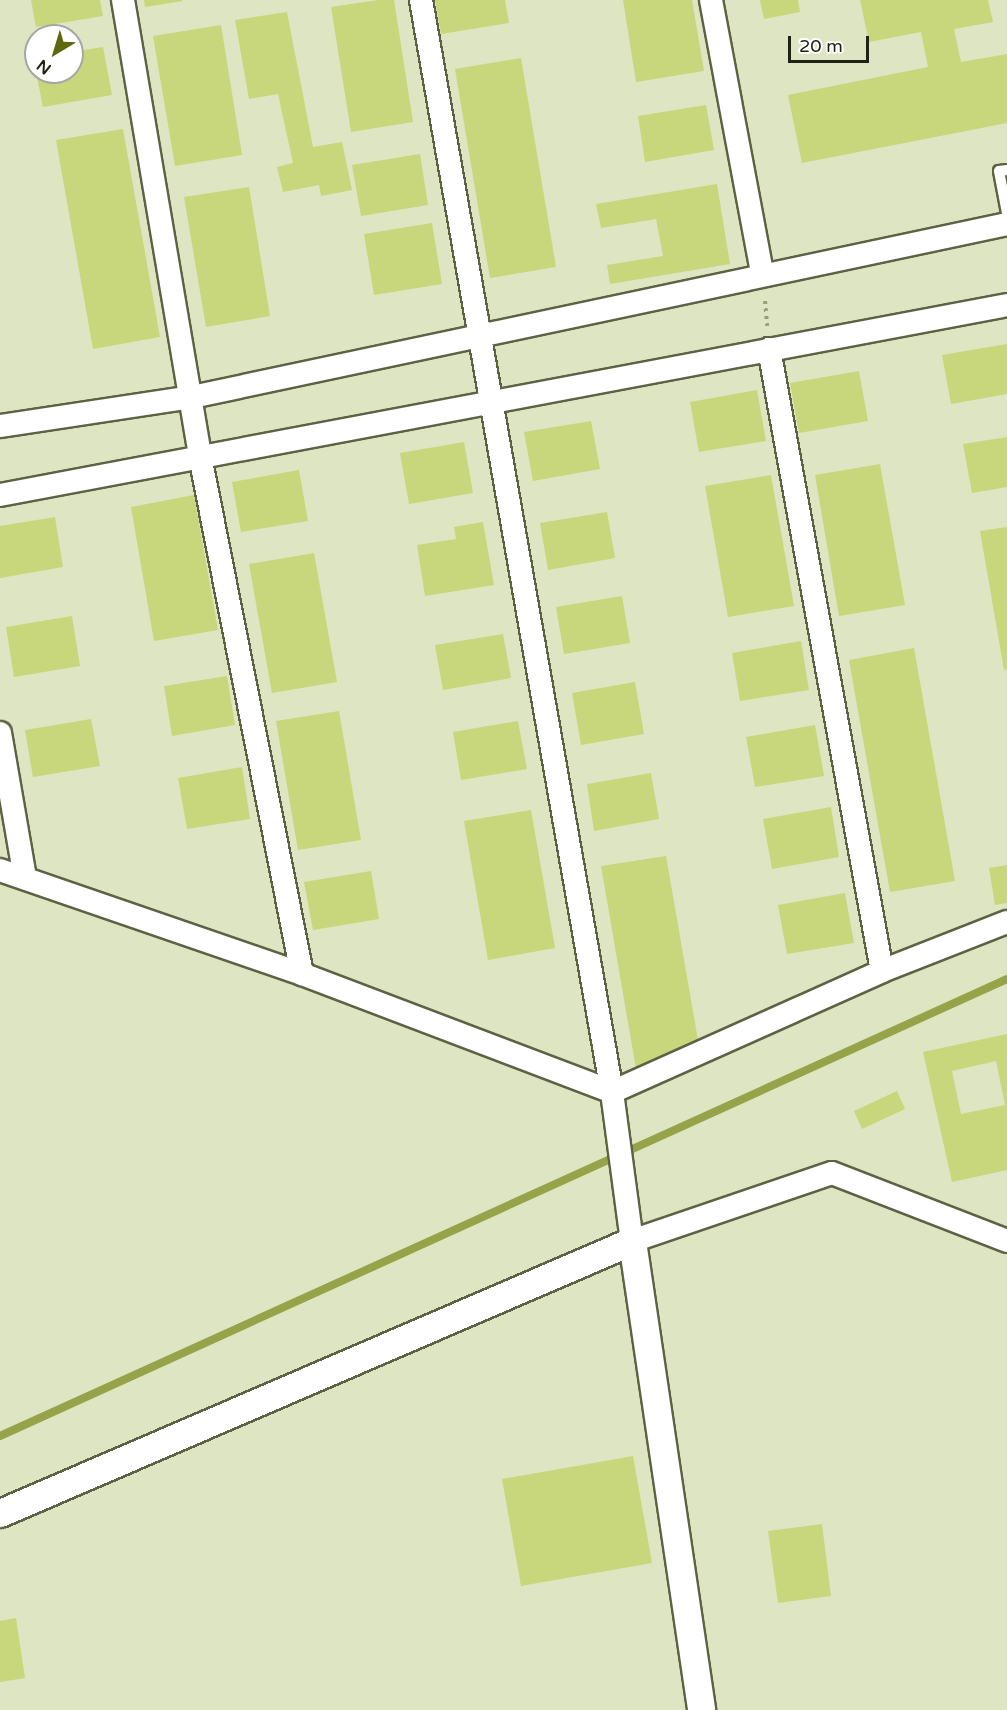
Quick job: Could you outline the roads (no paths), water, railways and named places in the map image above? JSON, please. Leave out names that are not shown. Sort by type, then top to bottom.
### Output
[{"type":"street","points":[[123,0],[192,397],[200,456],[302,974]]},
{"type":"street","points":[[421,0],[489,401],[612,1092],[701,1710]]},
{"type":"street","points":[[711,0],[762,273]]},
{"type":"street","points":[[0,426],[192,397],[762,273],[1007,224]]},
{"type":"street","points":[[0,495],[1007,305]]},
{"type":"street","points":[[769,349],[882,971]]},
{"type":"street","points":[[0,733],[25,878]]},
{"type":"street","points":[[0,870],[302,974],[612,1092],[882,971],[1007,922]]},
{"type":"street","points":[[0,1513],[632,1241],[832,1173],[1007,1241]]},
{"type":"lane","points":[[1007,170],[999,171],[1007,213]]},
{"type":"waterway","points":[[0,1436],[1007,979]]}]
